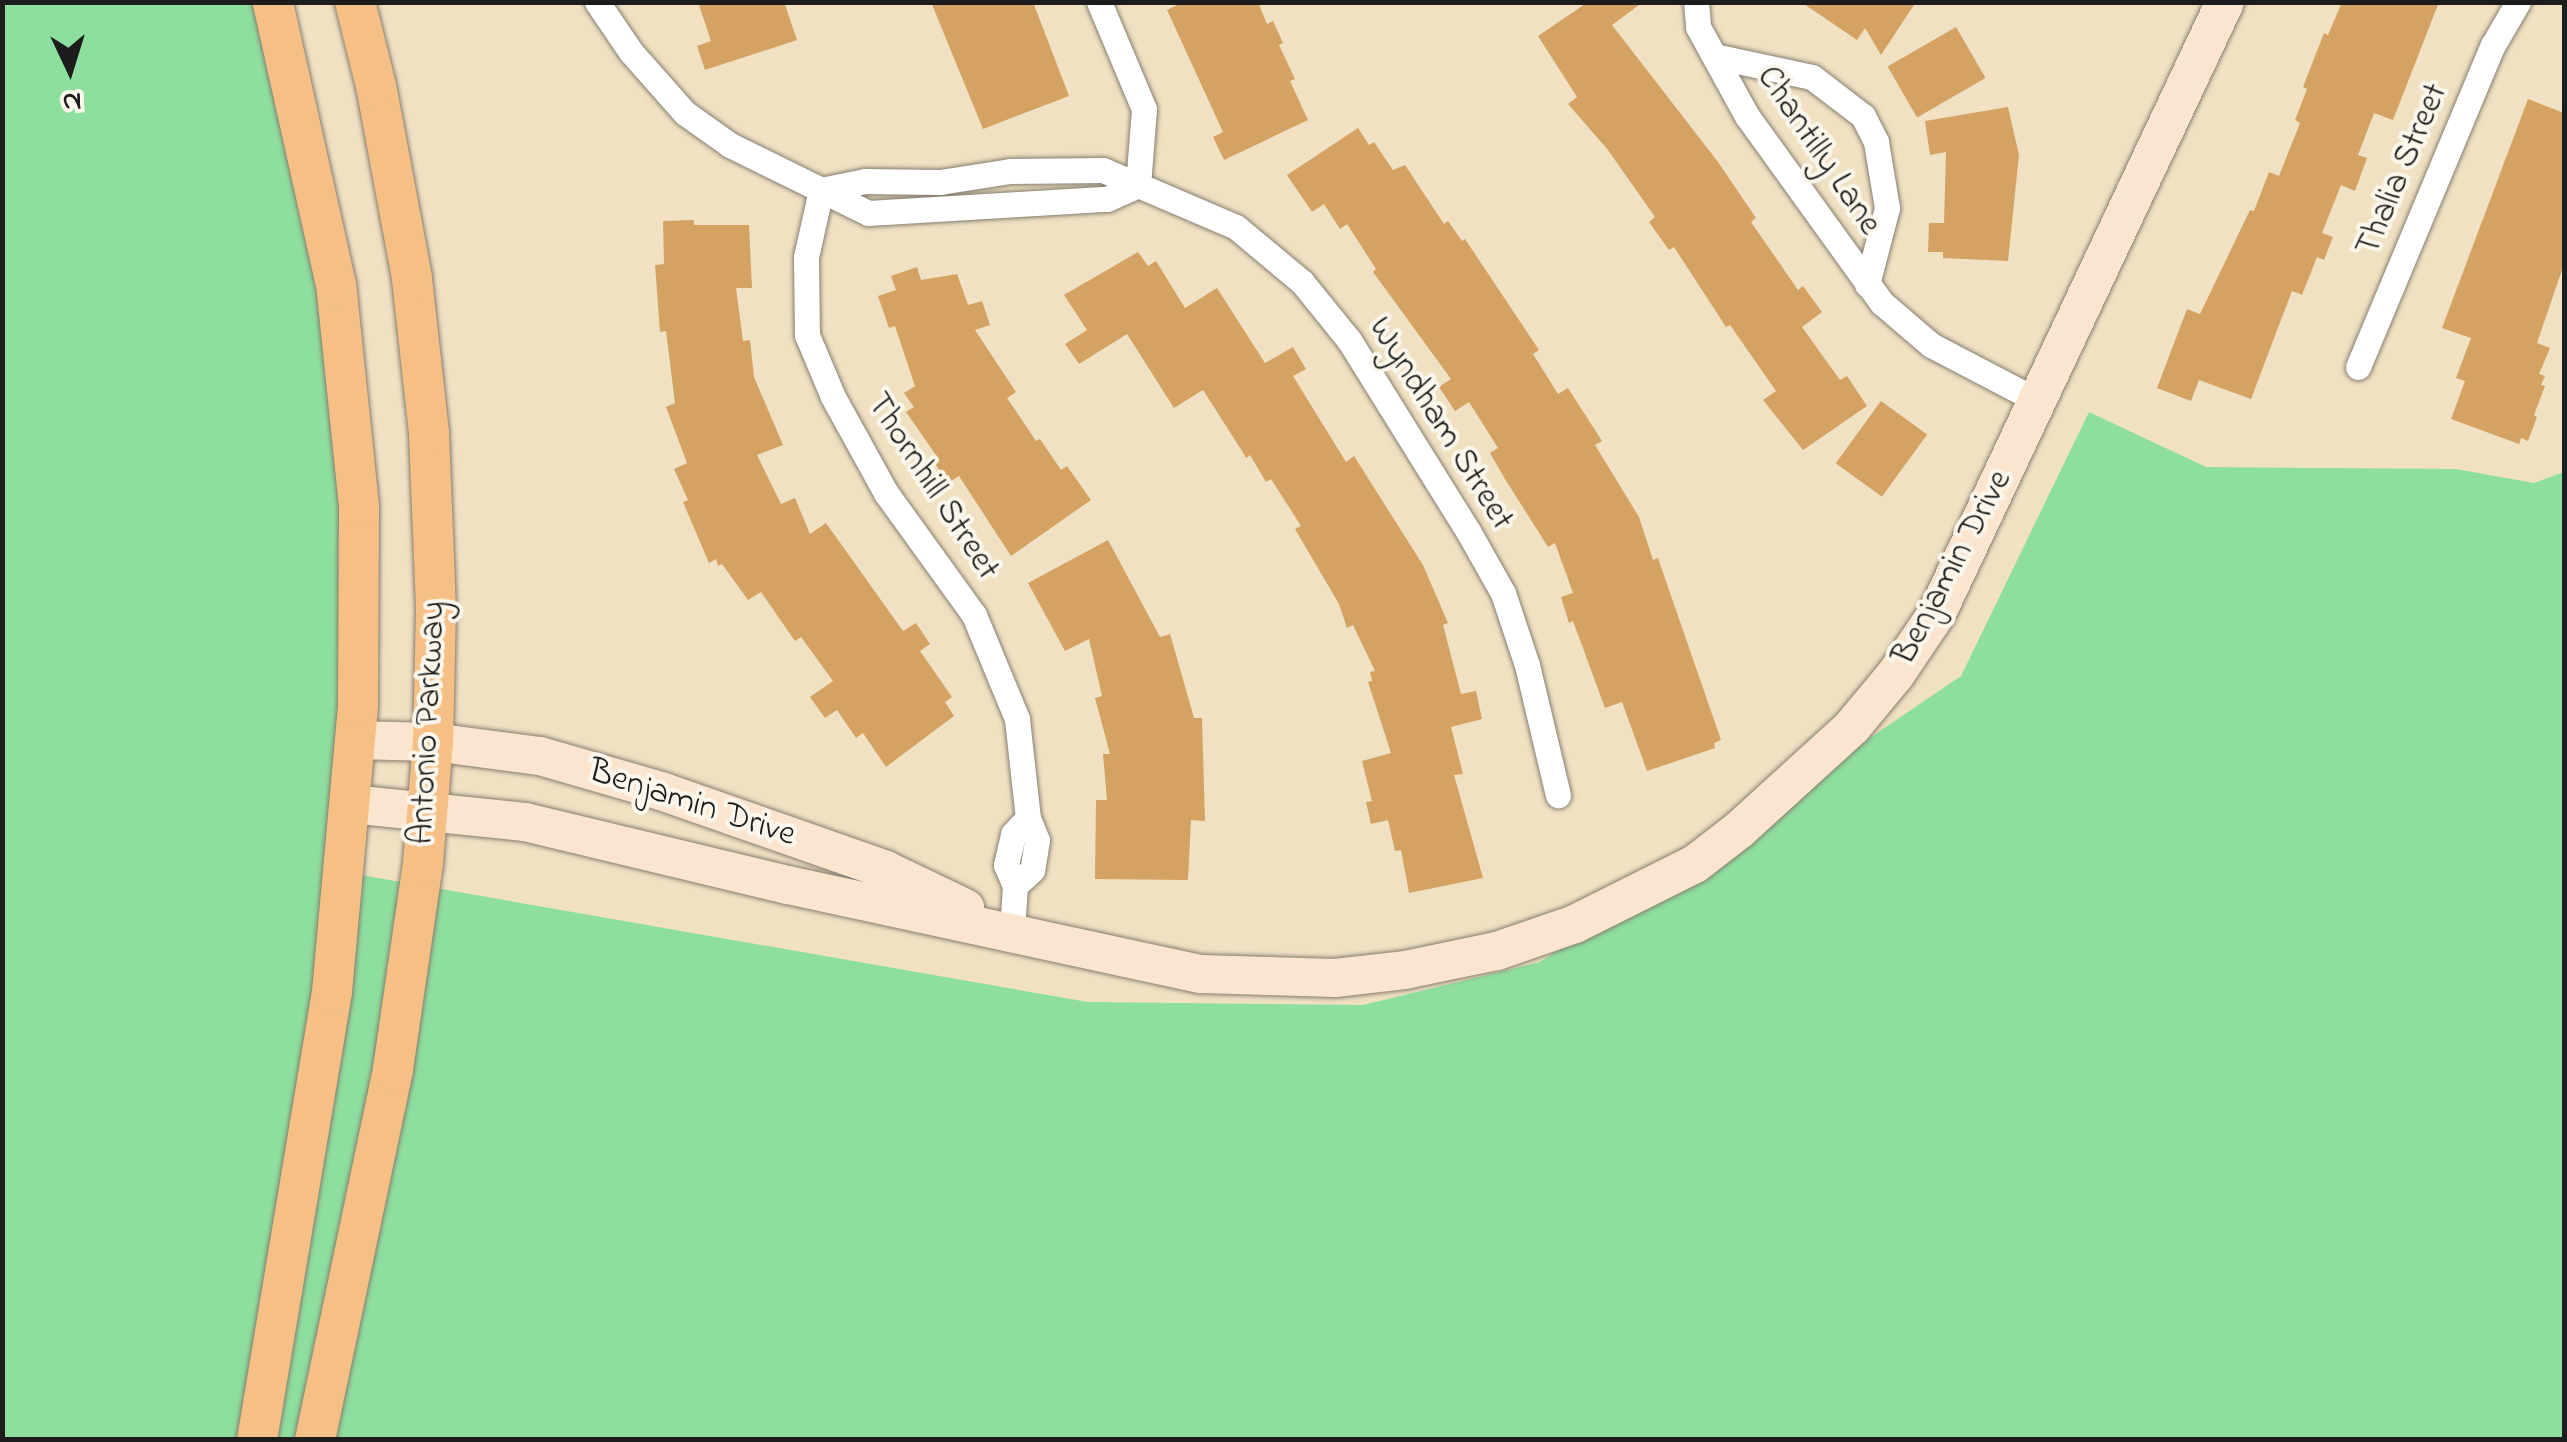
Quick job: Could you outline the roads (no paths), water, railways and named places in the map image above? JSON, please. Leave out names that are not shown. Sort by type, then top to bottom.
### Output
[{"type":"main road","name":"Antonio Parkway","points":[[257,1440],[332,992],[352,804],[359,506],[343,344],[312,168],[272,2]]},
{"type":"main road","name":"Antonio Parkway","points":[[315,1440],[393,1069],[434,742],[436,608],[429,433],[412,278],[376,86],[355,2]]},
{"type":"main road","name":"Benjamin Drive","points":[[352,804],[525,822],[788,885],[1201,974],[1335,978],[1497,951],[1575,924],[1695,864],[1790,788],[1896,674],[1937,613],[2040,402],[2225,2]]},
{"type":"main road","name":"Benjamin Drive","points":[[355,740],[434,742],[540,756],[661,791],[886,870],[1012,931]]},
{"type":"street","points":[[597,2],[630,52],[685,112],[730,145],[868,213],[951,212],[1018,202],[1106,199],[1138,185],[1144,110],[1100,2]]},
{"type":"street","name":"Chantilly Lane","points":[[1696,2],[1698,27],[1747,116],[1882,303],[1931,346],[2040,402]]},
{"type":"street","name":"Thalia Street","points":[[2358,367],[2493,46],[2518,2]]},
{"type":"street","name":"Chantilly Lane","points":[[1714,56],[1812,76],[1863,116],[1876,142],[1887,208],[1868,284]]},
{"type":"street","name":"Wyndham Street","points":[[1138,185],[1236,227],[1302,282],[1349,340],[1503,594],[1528,665],[1558,795]]},
{"type":"street","name":"Thornhill Street","points":[[821,190],[806,257],[807,335],[834,397],[886,493],[974,616],[1017,719],[1028,818],[1013,834],[1006,865],[1015,886],[1012,931]]}]
